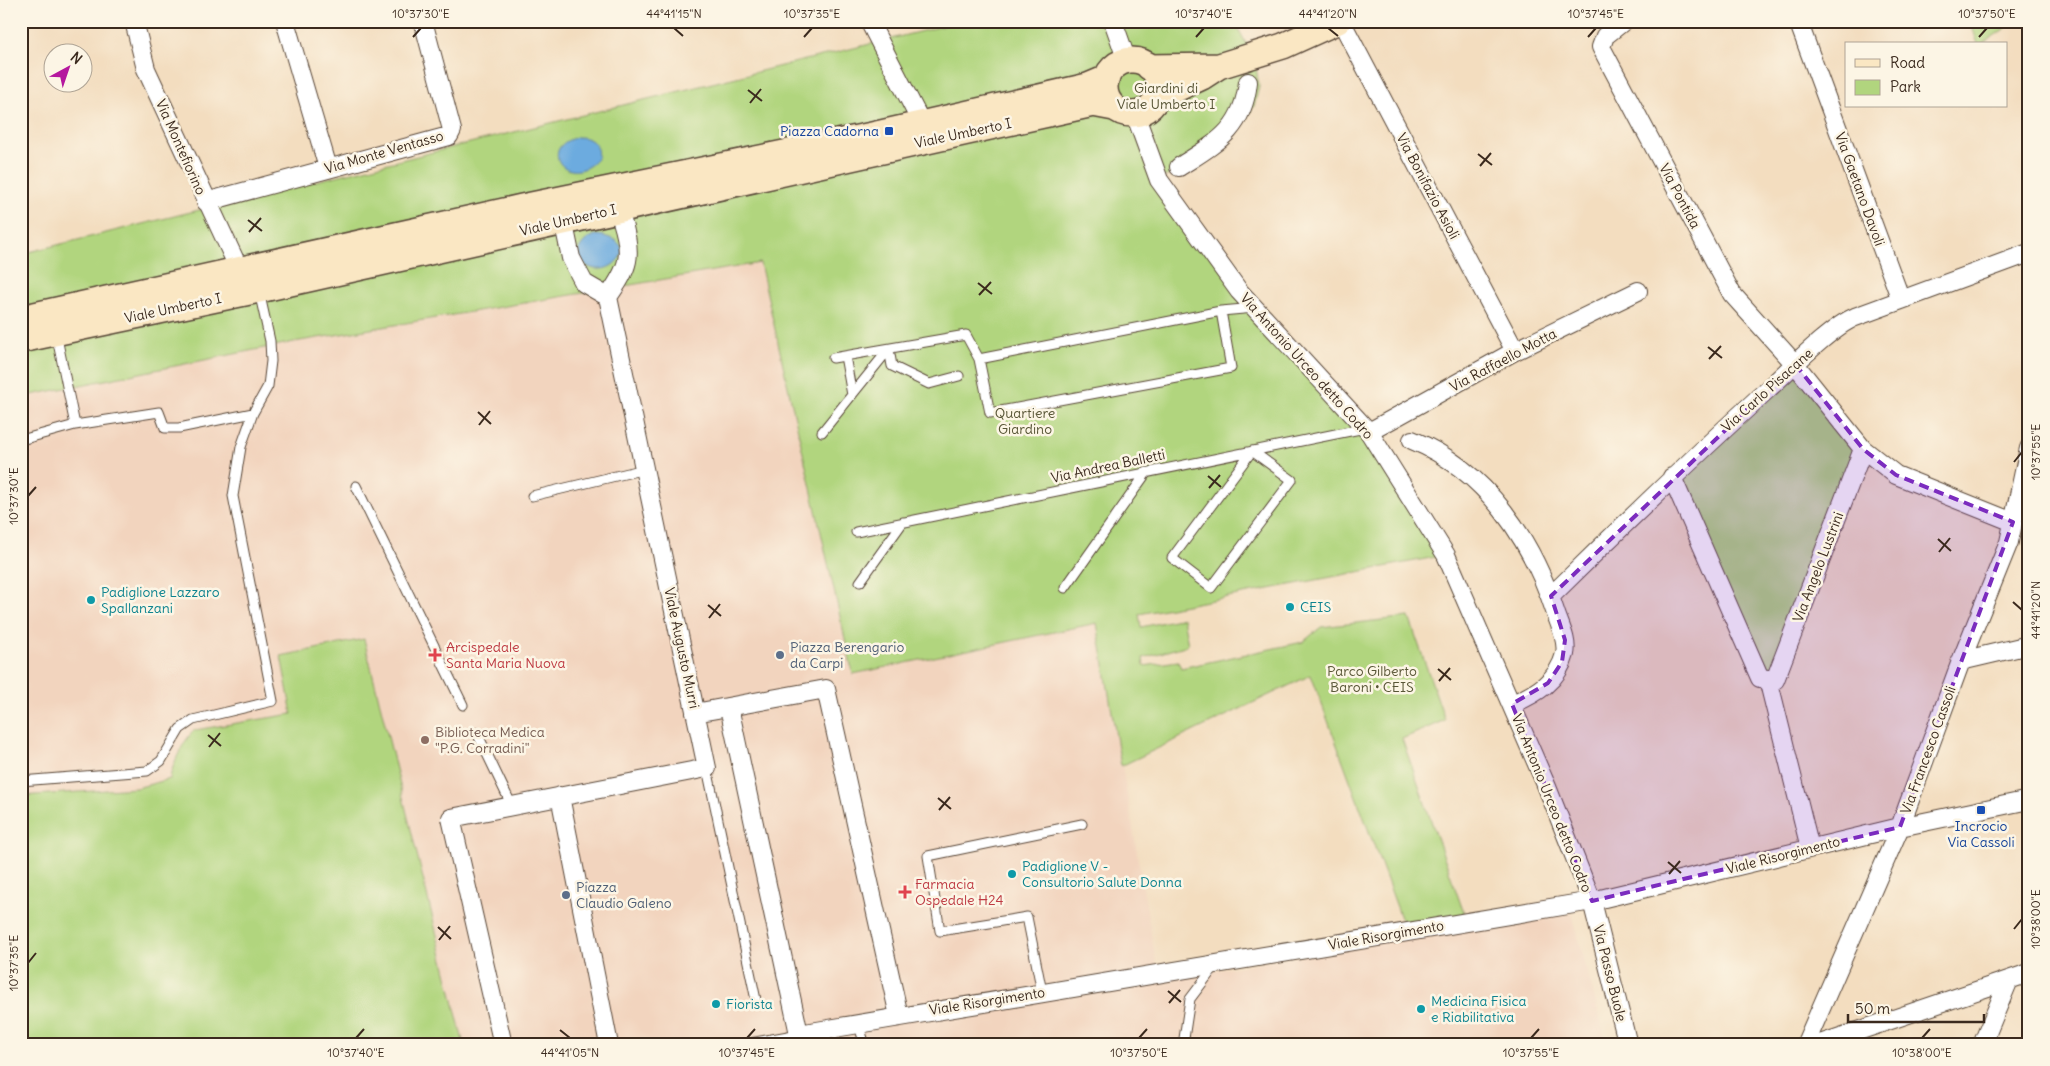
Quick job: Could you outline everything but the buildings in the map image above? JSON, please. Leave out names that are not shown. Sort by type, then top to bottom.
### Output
[{"type":"main road","points":[[1157,98],[1202,77],[1219,66],[1283,46],[1340,21]]},
{"type":"main road","points":[[1138,64],[1158,80],[1157,98],[1152,106],[1124,111],[1106,93],[1106,78],[1115,67],[1138,64],[1219,66]]},
{"type":"main road","name":"Viale Umberto I","points":[[21,340],[53,322],[239,269],[522,207],[922,124],[1088,86],[1106,78]]},
{"type":"main road","name":"Viale Umberto I","points":[[21,318],[53,322],[259,290],[1093,104],[1124,111]]},
{"type":"street","name":"Via Montefiorino","points":[[134,21],[146,69],[206,202],[239,269]]},
{"type":"street","points":[[285,21],[328,168]]},
{"type":"street","name":"Via Monte Ventasso","points":[[206,202],[449,136],[452,130],[423,21]]},
{"type":"street","points":[[869,21],[922,124]]},
{"type":"street","points":[[1113,21],[1138,64]]},
{"type":"street","name":"Via Bonifazio Asioli","points":[[1340,21],[1515,351]]},
{"type":"street","name":"Via Pontida","points":[[1624,21],[1605,36],[1601,47],[1732,294],[1795,364]]},
{"type":"street","name":"Via Gaetano Davoli","points":[[1798,21],[1901,300]]},
{"type":"street","points":[[1179,167],[1221,139],[1245,102],[1248,82]]},
{"type":"street","name":"Via Antonio Urceo detto Codro","points":[[1124,111],[1159,180],[1239,291],[1367,430],[1446,555],[1512,704],[1592,902]]},
{"type":"street","points":[[566,234],[571,258],[584,283],[608,296],[628,260],[628,242],[622,221]]},
{"type":"street","name":"Via Carlo Pisacane","points":[[1550,596],[1672,477],[1795,364],[1846,321],[2029,252]]},
{"type":"street","name":"Via Raffaello Motta","points":[[1367,430],[1515,351],[1638,291]]},
{"type":"street","name":"Viale Augusto Murri","points":[[608,296],[707,768]]},
{"type":"street","points":[[1795,364],[1863,449],[1896,475],[2013,522]]},
{"type":"street","name":"Via Antonio Urceo detto Codro","points":[[1412,440],[1443,454],[1466,471],[1511,520],[1521,534],[1550,596],[1565,640],[1565,654],[1559,668],[1544,688],[1512,704]]},
{"type":"street","name":"Via Francesco Cassoli","points":[[1805,1045],[1900,827],[1961,660],[2009,542],[2029,448]]},
{"type":"street","name":"Via Angelo Lustrini","points":[[1768,679],[1775,680],[1863,449]]},
{"type":"street","points":[[1672,477],[1760,678],[1768,679],[1810,848]]},
{"type":"street","points":[[1961,660],[2029,645]]},
{"type":"street","points":[[695,713],[826,689],[899,1016]]},
{"type":"street","points":[[729,707],[799,1034]]},
{"type":"street","points":[[504,1045],[451,818],[707,768]]},
{"type":"street","points":[[560,796],[609,1045]]},
{"type":"street","name":"Viale Risorgimento","points":[[799,1034],[1042,992],[1592,902],[1810,848],[2029,800]]},
{"type":"street","name":"Via Passo Buole","points":[[1592,902],[1628,1045]]},
{"type":"street","points":[[1817,1045],[1844,1041],[2029,973]]},
{"type":"street","points":[[1982,1045],[2009,980]]},
{"type":"lane","points":[[21,782],[147,770],[161,761],[180,729],[194,720],[274,701],[233,496],[241,446],[252,412],[268,386],[272,361],[270,341],[259,290]]},
{"type":"lane","points":[[979,359],[1221,311],[1255,308]]},
{"type":"lane","points":[[833,358],[966,335],[979,359],[990,413],[1231,368],[1221,311]]},
{"type":"lane","points":[[53,322],[75,425]]},
{"type":"lane","points":[[889,349],[892,366],[929,384],[959,376]]},
{"type":"lane","points":[[822,432],[889,349]]},
{"type":"lane","points":[[845,356],[852,395]]},
{"type":"lane","points":[[21,440],[75,425],[159,412],[165,428],[179,428],[252,412]]},
{"type":"lane","name":"Via Andrea Balletti","points":[[856,532],[1252,451],[1367,430]]},
{"type":"lane","points":[[1252,451],[1292,480],[1211,588],[1172,558],[1252,451]]},
{"type":"lane","points":[[532,496],[644,469]]},
{"type":"lane","points":[[1065,588],[1147,472]]},
{"type":"lane","points":[[356,486],[463,705]]},
{"type":"lane","points":[[860,582],[903,522]]},
{"type":"lane","points":[[477,733],[512,806]]},
{"type":"lane","name":"Viale Augusto Murri","points":[[707,768],[756,1000]]},
{"type":"lane","points":[[1042,992],[1027,917],[940,931],[928,856],[1082,824]]},
{"type":"lane","points":[[1183,1045],[1190,999],[1217,964]]},
{"type":"lane","points":[[858,1023],[865,1045]]},
{"type":"lane","name":"Viale Risorgimento","points":[[739,1045],[799,1034]]},
{"type":"highlighted area","points":[[1795,364],[1863,449],[1896,475],[2013,522],[1900,827],[1592,901],[1512,704],[1548,683],[1562,662],[1565,640],[1551,596]]},
{"type":"shaded area","name":"Arcispedale Santa Maria Nuova","points":[[760,263],[853,674],[1097,621],[1159,980],[1571,910],[1607,1045],[21,1045],[21,397],[294,342]]},
{"type":"green space","points":[[963,21],[1234,21],[1255,60],[1259,87],[1254,106],[1235,134],[1199,163],[1154,181],[1364,435],[1441,556],[1139,614],[1141,627],[1183,618],[1188,645],[1143,658],[1144,666],[1178,661],[1181,668],[1303,642],[1321,627],[1409,617],[1445,720],[1402,739],[1465,916],[1404,926],[1311,675],[1121,766],[1097,623],[853,674],[760,263],[294,342],[21,397],[21,254]]},
{"type":"green space","points":[[1970,21],[2016,21],[1985,42],[1977,42]]},
{"type":"green space","points":[[1795,364],[1863,449],[1775,680],[1760,678],[1672,477]]},
{"type":"green space","points":[[364,639],[464,1045],[21,1045],[21,796],[136,788],[170,779],[179,753],[195,730],[292,714],[281,656]]},
{"type":"water","points":[[578,137],[587,138],[594,143],[598,154],[597,159],[586,168],[567,169],[560,164],[557,157],[559,149],[565,142]]},
{"type":"water","points":[[595,235],[612,239],[621,246],[621,255],[617,261],[608,267],[591,268],[579,257],[579,250],[584,242]]},
{"type":"place","name":"Piazza Cadorna","points":[[889,131]]},
{"type":"place","name":"Padiglione Lazzaro Spallanzani","points":[[91,600]]},
{"type":"place","name":"CEIS","points":[[1290,607]]},
{"type":"place","name":"Arcispedale Santa Maria Nuova","points":[[435,655]]},
{"type":"place","name":"Piazza Berengario da Carpi","points":[[780,655]]},
{"type":"place","name":"Biblioteca Medica \"P.G. Corradini\"","points":[[425,740]]},
{"type":"place","name":"Incrocio Via Cassoli","points":[[1981,810]]},
{"type":"place","name":"Padiglione V - Consultorio Salute Donna","points":[[1012,874]]},
{"type":"place","name":"Farmacia Ospedale H24","points":[[905,892]]},
{"type":"place","name":"Piazza Claudio Galeno","points":[[566,895]]},
{"type":"place","name":"Fiorista","points":[[716,1004]]},
{"type":"place","name":"Medicina Fisica e Riabilitativa","points":[[1421,1009]]},
{"type":"park label","name":"Giardini di Viale Umberto I","points":[[1166,96]]},
{"type":"park label","name":"Quartiere Giardino","points":[[1025,422]]},
{"type":"park label","name":"Parco Gilberto Baroni • CEIS","points":[[1372,680]]}]
